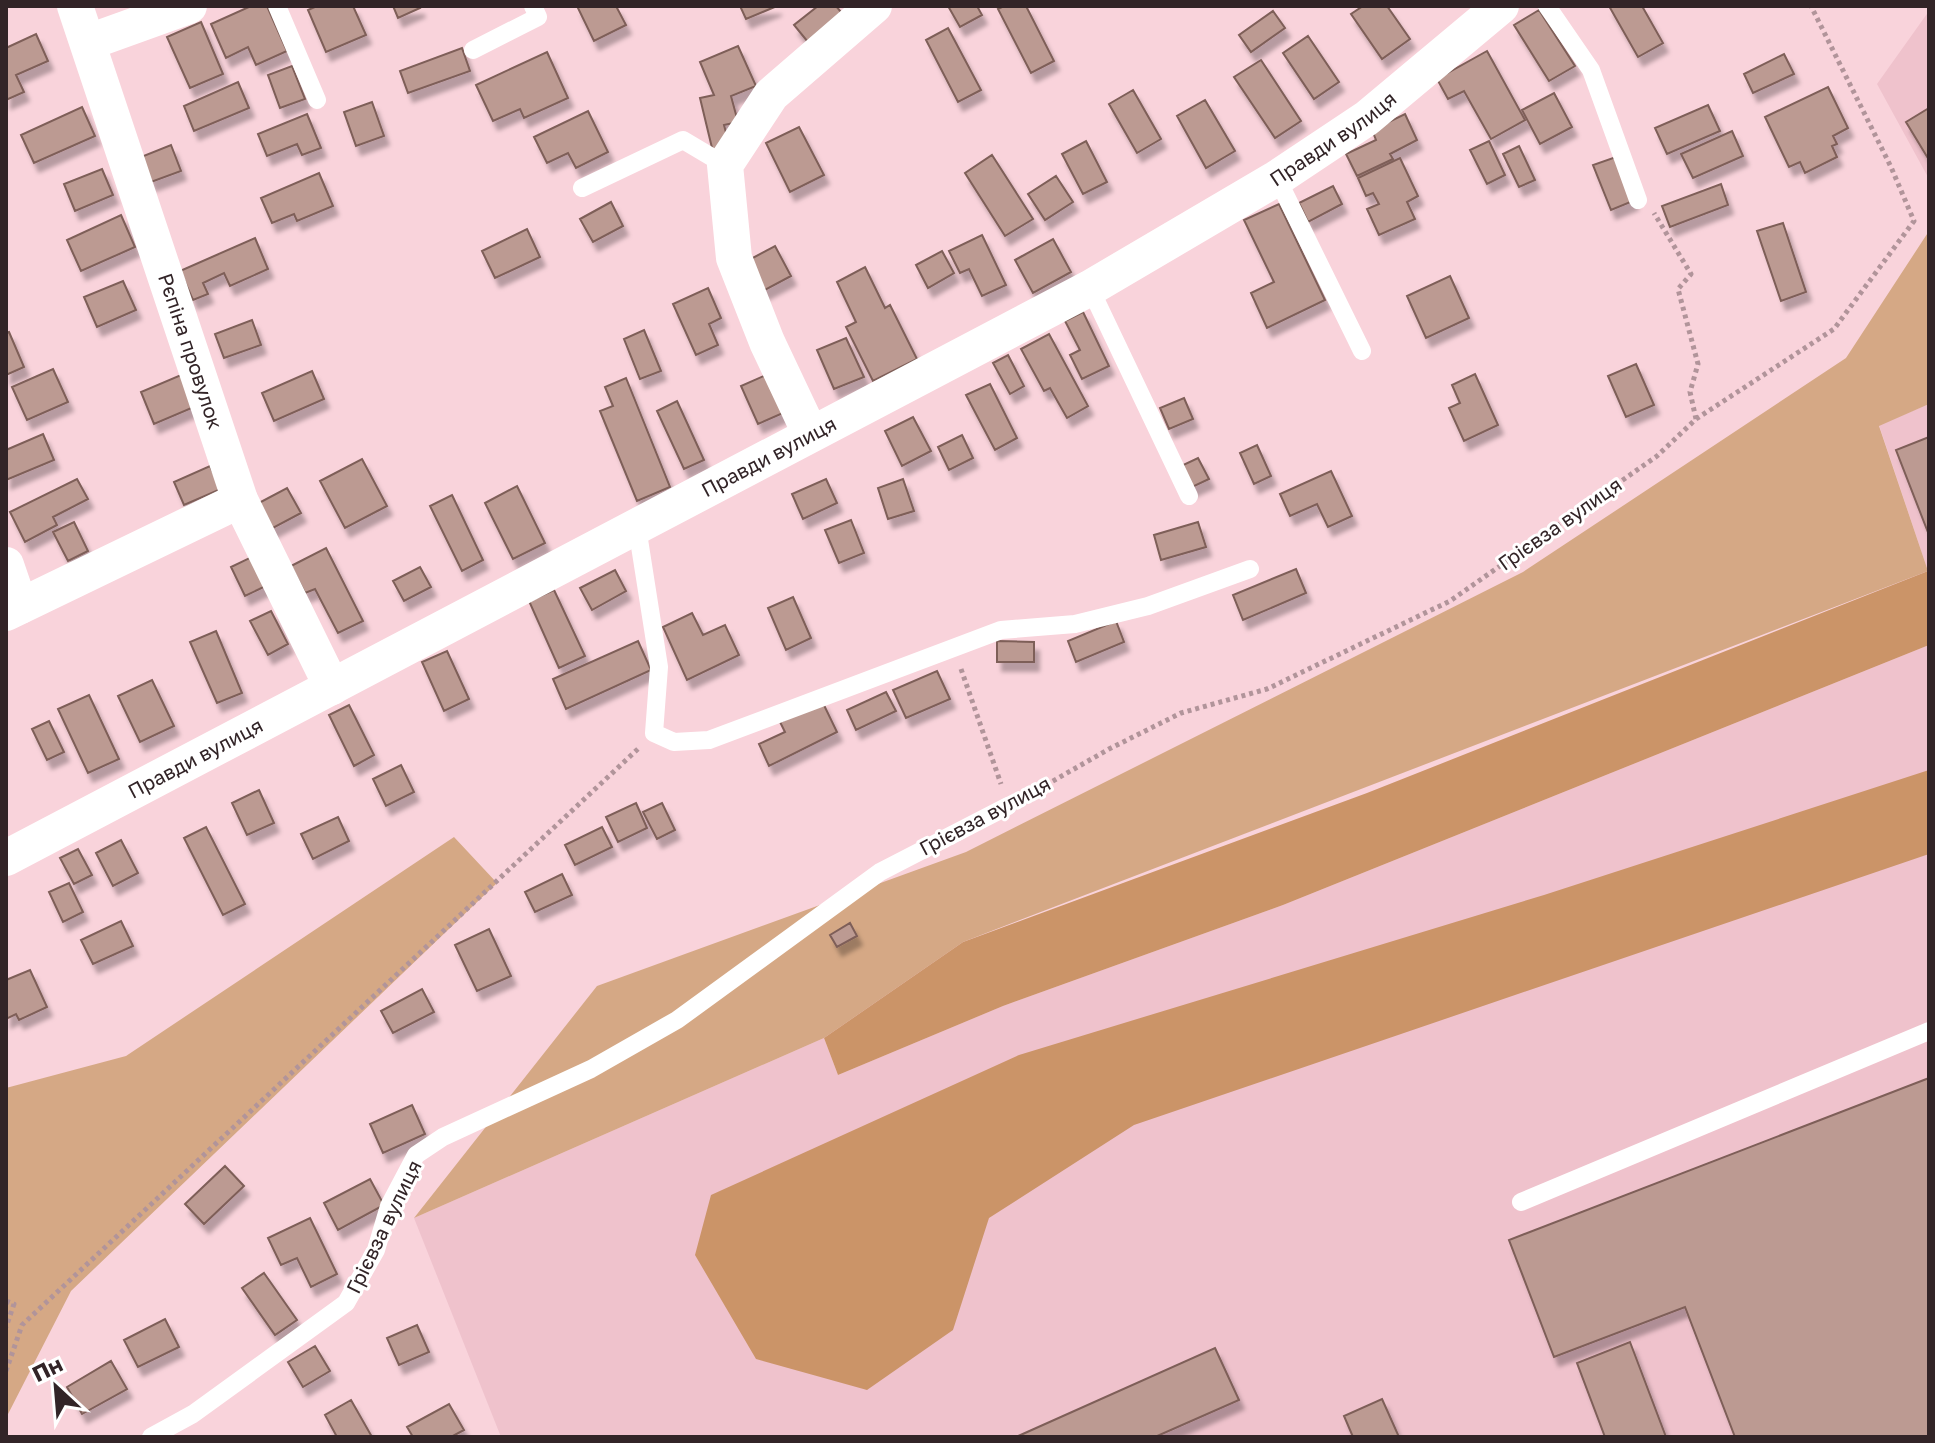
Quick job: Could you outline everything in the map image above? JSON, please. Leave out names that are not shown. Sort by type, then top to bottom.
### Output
[{"type":"street","name":"Рєпіна провулок","points":[[75,6],[240,500],[332,687]]},
{"type":"street","points":[[89,42],[189,6]]},
{"type":"street","points":[[810,433],[767,342],[734,258],[725,165],[771,95],[874,6]]},
{"type":"street","name":"Правди вулиця","points":[[6,858],[1090,288],[1277,178],[1367,118],[1501,6]]},
{"type":"street","points":[[6,565],[13,609],[240,500]]},
{"type":"lane","points":[[277,6],[317,100]]},
{"type":"lane","points":[[473,50],[538,17],[533,6]]},
{"type":"lane","points":[[1547,6],[1591,70],[1638,200]]},
{"type":"lane","points":[[582,188],[683,140],[725,165]]},
{"type":"lane","points":[[1277,178],[1362,351]]},
{"type":"lane","points":[[1090,288],[1189,496]]},
{"type":"lane","points":[[637,527],[659,667],[654,733],[674,742],[709,740],[1001,630],[1075,624],[1148,606],[1250,569]]},
{"type":"lane","name":"Грієвза вулиця","points":[[151,1437],[193,1414],[346,1303],[376,1250],[389,1206],[416,1155],[443,1137],[591,1069],[677,1020],[880,872],[1008,806]]},
{"type":"lane","points":[[1521,1202],[1929,1031]]},
{"type":"path","name":"Грієвза вулиця","points":[[1008,806],[1181,713],[1267,689],[1450,601],[1657,456],[1696,419],[1834,329],[1914,221],[1891,167],[1811,6]]},
{"type":"path","points":[[1638,200],[1658,216],[1691,274],[1678,289],[1698,364],[1690,392],[1696,419]]},
{"type":"path","points":[[953,646],[1008,806]]},
{"type":"path","points":[[6,1371],[22,1325],[654,733]]},
{"type":"path","points":[[6,1301],[14,1304],[6,1327]]},
{"type":"shaded area","points":[[1929,11],[1929,179],[1877,84]]},
{"type":"shaded area","points":[[1929,231],[1929,404],[1879,426],[1928,571],[963,942],[824,1038],[414,1218],[597,986],[966,852],[1523,572],[1846,358]]},
{"type":"shaded area","points":[[1929,404],[1929,574],[1879,425]]},
{"type":"shaded area","points":[[1928,571],[1929,645],[1283,905],[1003,1006],[838,1075],[824,1038],[963,942],[1367,793]]},
{"type":"shaded area","points":[[1929,645],[1929,1437],[501,1437],[414,1218],[824,1038],[838,1075],[1003,1006],[1283,905]]},
{"type":"shaded area","points":[[1929,770],[1929,854],[1134,1125],[989,1218],[953,1330],[867,1390],[756,1359],[695,1255],[711,1195],[1019,1055],[1544,895]]},
{"type":"shaded area","points":[[454,837],[497,883],[71,1291],[6,1418],[6,1088],[126,1056]]},
{"type":"building","points":[[251,6],[267,6],[287,51],[256,65],[248,47],[226,58],[211,24]]},
{"type":"building","points":[[317,6],[353,6],[366,35],[326,52],[308,10]]},
{"type":"building","points":[[393,6],[419,6],[420,8],[398,18]]},
{"type":"building","points":[[577,6],[616,6],[626,25],[594,41]]},
{"type":"building","points":[[740,6],[777,6],[746,19]]},
{"type":"building","points":[[818,6],[836,6],[847,19],[812,47],[794,25]]},
{"type":"building","points":[[948,6],[977,6],[982,15],[960,27]]},
{"type":"building","points":[[1026,6],[1054,61],[1031,73],[998,9]]},
{"type":"building","points":[[1363,6],[1387,6],[1410,39],[1382,59],[1351,14]]},
{"type":"building","points":[[1609,6],[1642,6],[1663,43],[1638,57]]},
{"type":"building","points":[[1539,10],[1575,66],[1549,81],[1514,25]]},
{"type":"building","points":[[1273,11],[1285,28],[1251,52],[1239,35]]},
{"type":"building","points":[[201,22],[223,74],[190,88],[167,37]]},
{"type":"building","points":[[948,28],[981,90],[958,102],[926,40]]},
{"type":"building","points":[[36,34],[48,61],[16,75],[24,92],[6,100],[6,48]]},
{"type":"building","points":[[1308,36],[1339,82],[1314,99],[1283,53]]},
{"type":"building","points":[[738,46],[756,86],[731,96],[738,122],[724,125],[730,148],[713,152],[700,98],[714,95],[700,62]]},
{"type":"building","points":[[462,48],[470,71],[408,93],[400,71]]},
{"type":"building","points":[[1487,51],[1525,120],[1491,139],[1464,91],[1448,99],[1437,79]]},
{"type":"building","points":[[547,52],[568,98],[524,118],[520,109],[493,121],[476,85]]},
{"type":"building","points":[[1784,54],[1794,74],[1753,93],[1744,74]]},
{"type":"building","points":[[1261,60],[1301,121],[1275,138],[1234,77]]},
{"type":"building","points":[[292,66],[305,99],[280,108],[268,75]]},
{"type":"building","points":[[238,82],[249,108],[194,131],[184,106]]},
{"type":"building","points":[[1828,87],[1848,128],[1833,136],[1837,144],[1832,146],[1837,157],[1805,173],[1800,162],[1789,167],[1765,117]]},
{"type":"building","points":[[1133,90],[1161,139],[1137,153],[1109,104]]},
{"type":"building","points":[[1554,93],[1572,127],[1540,144],[1522,110]]},
{"type":"building","points":[[1205,100],[1235,151],[1206,168],[1177,116]]},
{"type":"building","points":[[372,102],[384,136],[356,146],[344,112]]},
{"type":"building","points":[[1708,105],[1720,131],[1667,154],[1655,128]]},
{"type":"building","points":[[82,107],[95,136],[34,163],[21,135]]},
{"type":"building","points":[[1929,108],[1929,160],[1906,122]]},
{"type":"building","points":[[588,111],[608,152],[576,168],[568,153],[547,163],[534,137]]},
{"type":"building","points":[[307,114],[321,148],[302,155],[297,144],[267,156],[258,134]]},
{"type":"building","points":[[1405,114],[1417,140],[1390,154],[1393,159],[1357,176],[1346,154],[1376,140],[1372,130]]},
{"type":"building","points":[[799,127],[824,175],[790,192],[766,143]]},
{"type":"building","points":[[1732,131],[1743,156],[1693,178],[1681,154]]},
{"type":"building","points":[[1086,141],[1107,182],[1083,194],[1062,154]]},
{"type":"building","points":[[1489,141],[1505,175],[1487,184],[1470,150]]},
{"type":"building","points":[[171,145],[181,171],[151,182],[141,157]]},
{"type":"building","points":[[1519,146],[1535,180],[1519,187],[1503,154]]},
{"type":"building","points":[[992,155],[1033,219],[1005,236],[965,173]]},
{"type":"building","points":[[1616,157],[1633,201],[1611,210],[1593,165]]},
{"type":"building","points":[[1400,158],[1418,196],[1407,202],[1415,219],[1379,235],[1367,209],[1379,204],[1373,193],[1366,196],[1358,178]]},
{"type":"building","points":[[102,169],[113,195],[75,211],[64,184]]},
{"type":"building","points":[[319,173],[333,206],[297,221],[294,214],[272,223],[261,198]]},
{"type":"building","points":[[1056,176],[1073,202],[1045,220],[1028,194]]},
{"type":"building","points":[[1721,184],[1728,205],[1670,227],[1662,206]]},
{"type":"building","points":[[1333,186],[1342,204],[1308,222],[1299,203]]},
{"type":"building","points":[[611,202],[623,226],[593,242],[580,219]]},
{"type":"building","points":[[1279,204],[1325,300],[1267,328],[1251,293],[1274,282],[1244,220]]},
{"type":"building","points":[[121,215],[135,247],[81,271],[67,240]]},
{"type":"building","points":[[1783,223],[1806,292],[1781,301],[1757,231]]},
{"type":"building","points":[[527,229],[540,257],[495,278],[482,251]]},
{"type":"building","points":[[982,235],[1006,285],[982,296],[969,269],[960,273],[949,251]]},
{"type":"building","points":[[255,238],[268,269],[230,286],[224,273],[203,283],[208,294],[193,300],[180,271]]},
{"type":"building","points":[[1053,239],[1071,272],[1033,293],[1015,260]]},
{"type":"building","points":[[775,246],[791,276],[763,291],[747,261]]},
{"type":"building","points":[[942,251],[954,273],[928,288],[916,265]]},
{"type":"building","points":[[865,267],[885,308],[890,305],[917,359],[873,381],[846,327],[856,322],[837,282]]},
{"type":"building","points":[[1450,276],[1469,318],[1426,338],[1407,296]]},
{"type":"building","points":[[123,281],[136,310],[97,327],[84,297]]},
{"type":"building","points":[[708,288],[721,318],[709,324],[718,345],[696,355],[673,304]]},
{"type":"building","points":[[1083,312],[1109,366],[1082,379],[1070,355],[1080,350],[1065,321]]},
{"type":"building","points":[[252,320],[261,345],[224,358],[215,334]]},
{"type":"building","points":[[644,330],[661,371],[640,379],[624,339]]},
{"type":"building","points":[[9,332],[24,367],[6,375],[6,333]]},
{"type":"building","points":[[1049,334],[1088,406],[1067,418],[1050,388],[1044,391],[1021,349]]},
{"type":"building","points":[[846,338],[864,377],[834,389],[817,350]]},
{"type":"building","points":[[1008,355],[1024,386],[1010,394],[993,363]]},
{"type":"building","points":[[1636,364],[1654,405],[1626,417],[1608,376]]},
{"type":"building","points":[[53,369],[68,402],[27,420],[12,387]]},
{"type":"building","points":[[312,371],[324,399],[274,421],[262,393]]},
{"type":"building","points":[[1475,374],[1498,425],[1464,441],[1449,408],[1460,403],[1452,385]]},
{"type":"building","points":[[181,375],[194,407],[154,424],[141,392]]},
{"type":"building","points":[[766,375],[783,413],[758,424],[741,386]]},
{"type":"building","points":[[626,378],[670,487],[637,501],[600,411],[613,406],[605,387]]},
{"type":"building","points":[[990,384],[1017,438],[995,450],[966,395]]},
{"type":"building","points":[[1184,398],[1193,419],[1169,429],[1160,408]]},
{"type":"building","points":[[677,401],[704,460],[684,469],[657,411]]},
{"type":"building","points":[[913,417],[931,451],[902,466],[885,431]]},
{"type":"building","points":[[43,434],[54,460],[6,480],[6,450]]},
{"type":"building","points":[[962,435],[973,458],[949,470],[938,447]]},
{"type":"building","points":[[1929,437],[1929,535],[1896,450]]},
{"type":"building","points":[[1257,445],[1271,476],[1254,484],[1240,453]]},
{"type":"building","points":[[1198,458],[1209,479],[1190,488],[1179,467]]},
{"type":"building","points":[[362,459],[387,506],[345,528],[320,481]]},
{"type":"building","points":[[210,466],[221,489],[184,505],[174,482]]},
{"type":"building","points":[[1331,471],[1352,516],[1328,527],[1317,504],[1290,516],[1280,494]]},
{"type":"building","points":[[77,479],[88,499],[53,517],[57,525],[25,542],[10,512]]},
{"type":"building","points":[[826,479],[837,503],[803,519],[792,494]]},
{"type":"building","points":[[903,479],[914,511],[888,519],[878,488]]},
{"type":"building","points":[[517,486],[545,543],[513,559],[485,503]]},
{"type":"building","points":[[287,488],[301,513],[271,529],[257,504]]},
{"type":"building","points":[[452,495],[483,560],[462,571],[430,506]]},
{"type":"building","points":[[851,520],[864,553],[839,563],[825,530]]},
{"type":"building","points":[[74,522],[88,551],[68,561],[53,532]]},
{"type":"building","points":[[1198,522],[1206,547],[1161,560],[1154,535]]},
{"type":"building","points":[[326,548],[363,621],[338,633],[315,589],[305,593],[291,566]]},
{"type":"building","points":[[258,554],[272,583],[245,596],[231,567]]},
{"type":"building","points":[[420,567],[431,587],[404,601],[393,581]]},
{"type":"building","points":[[1296,569],[1306,593],[1243,620],[1233,595]]},
{"type":"building","points":[[615,570],[626,591],[592,610],[580,588]]},
{"type":"building","points":[[554,590],[585,656],[559,668],[529,601]]},
{"type":"building","points":[[793,597],[811,638],[786,650],[768,608]]},
{"type":"building","points":[[271,611],[288,644],[268,655],[250,621]]},
{"type":"building","points":[[692,613],[703,635],[725,625],[739,655],[687,680],[663,627]]},
{"type":"building","points":[[1116,621],[1124,642],[1076,662],[1068,641]]},
{"type":"building","points":[[216,631],[242,693],[217,703],[190,642]]},
{"type":"building","points":[[638,641],[651,670],[566,709],[553,679]]},
{"type":"building","points":[[997,641],[1034,642],[1034,662],[997,662]]},
{"type":"building","points":[[447,651],[469,699],[444,711],[422,662]]},
{"type":"building","points":[[937,671],[950,699],[906,718],[893,690]]},
{"type":"building","points":[[152,680],[174,726],[140,742],[118,696]]},
{"type":"building","points":[[886,692],[896,711],[856,730],[847,710]]},
{"type":"building","points":[[89,695],[119,759],[88,773],[58,709]]},
{"type":"building","points":[[822,701],[837,732],[769,766],[759,744],[785,732],[780,722]]},
{"type":"building","points":[[349,705],[374,755],[354,766],[329,715]]},
{"type":"building","points":[[49,721],[64,752],[47,760],[32,729]]},
{"type":"building","points":[[401,765],[414,792],[386,806],[373,779]]},
{"type":"building","points":[[259,790],[274,823],[247,835],[232,803]]},
{"type":"building","points":[[636,803],[647,828],[618,842],[606,817]]},
{"type":"building","points":[[662,803],[675,830],[657,839],[643,812]]},
{"type":"building","points":[[338,817],[349,841],[313,859],[301,834]]},
{"type":"building","points":[[206,827],[245,904],[223,915],[184,838]]},
{"type":"building","points":[[602,827],[612,847],[575,865],[565,845]]},
{"type":"building","points":[[121,840],[138,873],[113,886],[96,853]]},
{"type":"building","points":[[78,849],[92,875],[74,884],[60,858]]},
{"type":"building","points":[[562,874],[572,895],[535,912],[525,892]]},
{"type":"building","points":[[69,883],[83,912],[63,922],[49,892]]},
{"type":"building","points":[[121,921],[133,946],[93,964],[81,940]]},
{"type":"building","points":[[850,923],[857,936],[837,947],[830,935]]},
{"type":"building","points":[[489,929],[511,976],[477,991],[455,945]]},
{"type":"building","points":[[30,970],[47,1007],[19,1020],[16,1014],[6,1019],[6,980]]},
{"type":"building","points":[[422,989],[434,1012],[393,1033],[381,1011]]},
{"type":"building","points":[[1929,1078],[1929,1437],[1735,1437],[1685,1307],[1554,1357],[1509,1240]]},
{"type":"building","points":[[412,1105],[425,1134],[383,1153],[370,1124]]},
{"type":"building","points":[[225,1166],[244,1186],[204,1224],[185,1204]]},
{"type":"building","points":[[370,1179],[384,1205],[338,1230],[324,1203]]},
{"type":"building","points":[[310,1218],[337,1274],[311,1287],[297,1258],[281,1265],[268,1238]]},
{"type":"building","points":[[264,1273],[297,1320],[275,1335],[242,1288]]},
{"type":"building","points":[[165,1319],[179,1347],[138,1367],[124,1340]]},
{"type":"building","points":[[417,1325],[429,1352],[399,1365],[387,1338]]},
{"type":"building","points":[[1630,1342],[1666,1437],[1605,1437],[1577,1363]]},
{"type":"building","points":[[315,1346],[330,1371],[303,1387],[288,1362]]},
{"type":"building","points":[[1215,1348],[1239,1400],[1155,1437],[1016,1437]]},
{"type":"building","points":[[111,1361],[127,1389],[82,1414],[67,1387]]},
{"type":"building","points":[[1382,1399],[1399,1437],[1353,1437],[1344,1416]]},
{"type":"building","points":[[351,1400],[372,1437],[337,1437],[325,1415]]},
{"type":"building","points":[[449,1404],[464,1430],[451,1437],[413,1437],[407,1427]]}]
